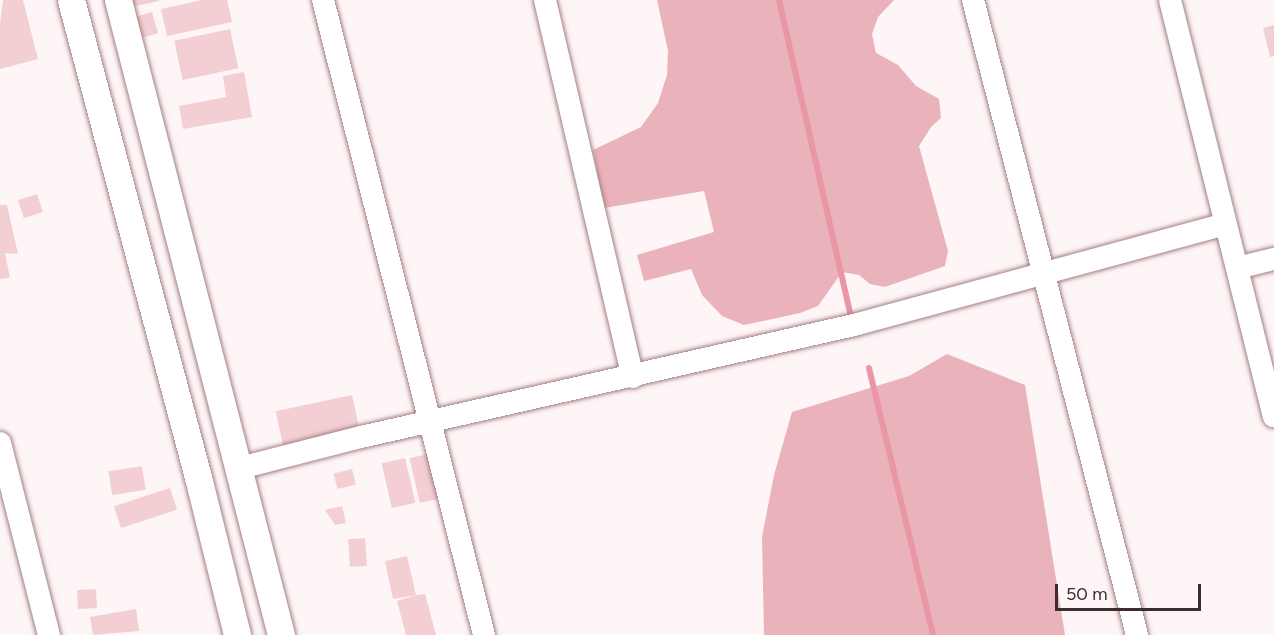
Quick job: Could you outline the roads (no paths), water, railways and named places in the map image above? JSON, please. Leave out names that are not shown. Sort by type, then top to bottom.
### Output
[{"type":"street","points":[[71,0],[198,477],[237,635]]},
{"type":"street","points":[[118,0],[240,468],[281,635]]},
{"type":"street","points":[[323,0],[484,635]]},
{"type":"street","points":[[545,0],[633,377]]},
{"type":"street","points":[[973,0],[1042,275],[1137,635]]},
{"type":"street","points":[[1170,0],[1274,416]]},
{"type":"street","points":[[240,468],[854,325],[1226,224]]},
{"type":"street","points":[[1237,268],[1274,259]]},
{"type":"street","points":[[0,443],[49,635]]},
{"type":"waterway","points":[[779,0],[852,321]]},
{"type":"waterway","points":[[869,368],[933,635]]}]
